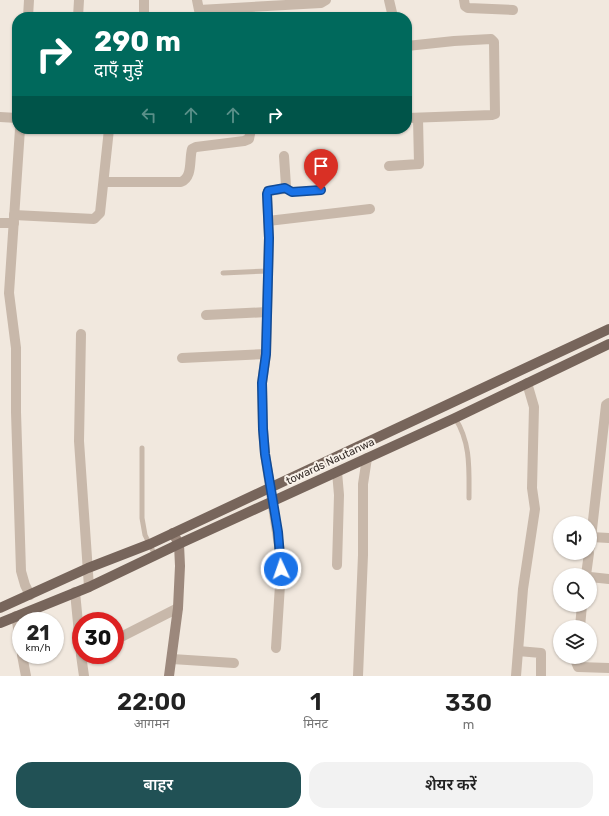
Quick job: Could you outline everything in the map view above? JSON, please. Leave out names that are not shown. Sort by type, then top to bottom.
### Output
[{"type":"main road","points":[[0,608],[88,568],[150,544],[271,486],[372,442],[609,330]]},
{"type":"main road","name":"towards Nautanwa","points":[[26,612],[89,587],[273,500],[455,418],[609,344]]},
{"type":"main road","name":"towards Nautanwa","points":[[0,623],[12,618]]},
{"type":"street","points":[[28,12],[29,0]]},
{"type":"street","points":[[78,12],[79,0]]},
{"type":"street","points":[[144,0],[144,12]]},
{"type":"street","points":[[197,0],[199,10],[252,12],[321,3],[326,0]]},
{"type":"street","points":[[390,0],[391,12]]},
{"type":"street","points":[[464,0],[465,6],[468,8],[513,10]]},
{"type":"street","points":[[412,45],[491,39],[494,42],[495,114],[412,118]]},
{"type":"street","points":[[0,117],[12,118]]},
{"type":"street","points":[[389,166],[419,164],[418,118]]},
{"type":"street","points":[[20,134],[9,293],[16,348],[16,412],[21,571],[30,595]]},
{"type":"street","points":[[0,223],[14,219],[94,218],[100,213],[109,134]]},
{"type":"street","points":[[104,182],[181,182],[186,180],[189,175],[192,149],[196,146],[244,141],[249,139],[250,134]]},
{"type":"street","points":[[276,648],[281,569],[273,500],[265,454],[262,383],[266,354],[268,271],[267,192],[285,188],[284,156]]},
{"type":"street","points":[[268,221],[370,209]]},
{"type":"street","points":[[206,315],[267,312]]},
{"type":"street","points":[[81,334],[79,441],[89,587]]},
{"type":"street","points":[[182,358],[266,354]]},
{"type":"street","points":[[516,676],[523,589],[535,509],[532,488],[534,407],[527,383]]},
{"type":"street","points":[[594,516],[606,405],[609,402]]},
{"type":"street","points":[[358,676],[363,555],[363,484],[367,458]]},
{"type":"street","points":[[337,472],[339,495],[337,565]]},
{"type":"street","points":[[169,676],[178,608],[180,566],[179,544],[173,533]]},
{"type":"street","points":[[597,541],[609,538]]},
{"type":"street","points":[[597,578],[609,579]]},
{"type":"street","points":[[75,592],[77,612]]},
{"type":"street","points":[[124,635],[178,608]]},
{"type":"street","points":[[518,651],[541,653],[541,676]]},
{"type":"street","points":[[172,659],[234,663]]},
{"type":"street","points":[[24,664],[26,676]]},
{"type":"street","points":[[83,664],[84,676]]},
{"type":"street","points":[[577,664],[578,667],[609,668]]},
{"type":"lane","points":[[285,188],[292,192],[321,190]]},
{"type":"lane","points":[[223,273],[268,271]]},
{"type":"lane","points":[[455,418],[463,430],[469,455],[469,498]]},
{"type":"lane","points":[[142,448],[142,518],[145,535],[155,555]]},
{"type":"route","points":[[281,569],[278,532],[265,454],[263,429],[262,383],[266,354],[269,238],[267,192],[285,188],[292,192],[321,190]]}]
